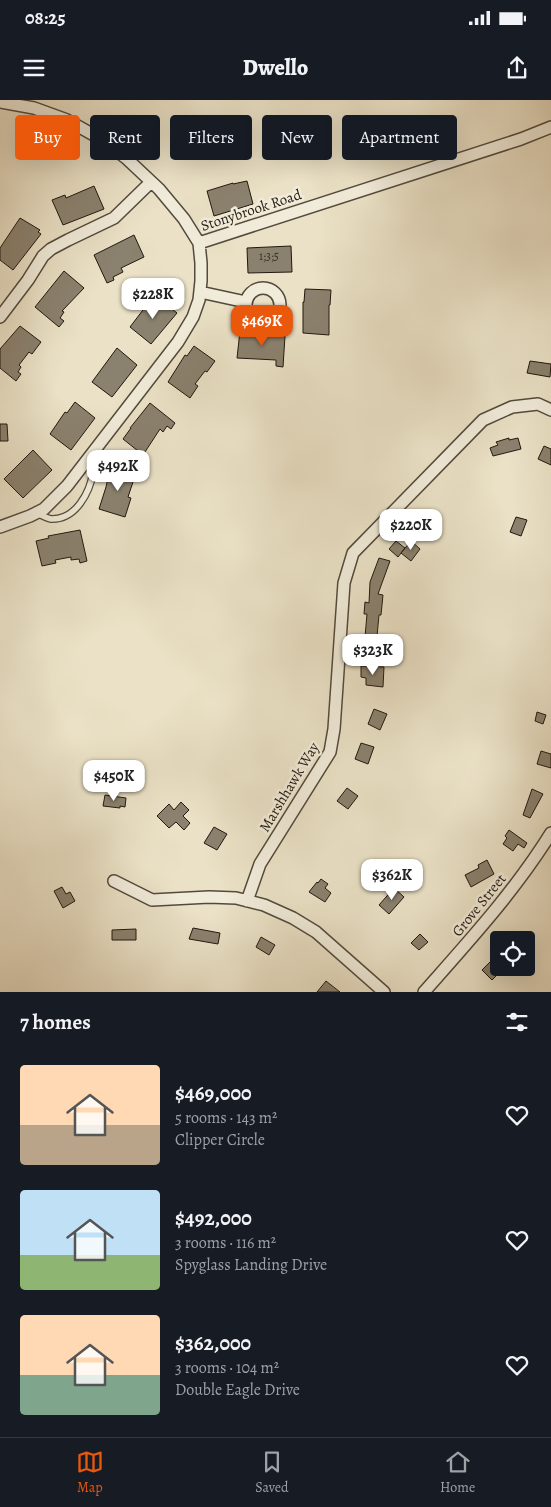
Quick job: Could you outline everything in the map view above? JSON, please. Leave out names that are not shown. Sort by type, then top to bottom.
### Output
[{"type":"street","name":"Stonybrook Road","points":[[0,102],[31,107],[67,120],[99,138],[126,158],[151,182],[184,219],[198,242],[521,139],[551,127]]},
{"type":"street","points":[[0,317],[28,280],[43,256],[51,249],[114,218],[151,182]]},
{"type":"street","points":[[0,527],[44,509],[67,486],[178,342],[193,317],[200,292],[201,263],[198,242]]},
{"type":"street","points":[[200,292],[246,302]]},
{"type":"street","name":"Marshhawk Way","points":[[248,902],[260,864],[330,752],[334,729],[344,582],[353,553],[483,420],[512,407],[538,404],[551,410]]},
{"type":"street","name":"Grove Street","points":[[424,992],[475,935],[508,894],[551,833]]},
{"type":"street","points":[[114,881],[152,900],[209,897],[236,898],[264,906],[293,918],[316,932],[384,992]]},
{"type":"lane","points":[[37,513],[49,519],[59,518],[72,511],[82,502],[89,491],[93,472],[87,460]]},
{"type":"building","points":[[247,181],[253,204],[214,216],[207,191]]},
{"type":"building","points":[[94,186],[104,209],[63,225],[52,200],[65,195],[66,198]]},
{"type":"building","points":[[20,218],[40,230],[38,232],[41,234],[13,270],[0,260],[0,248]]},
{"type":"building","points":[[134,235],[144,257],[121,268],[123,272],[113,277],[114,280],[107,283],[94,255]]},
{"type":"building","points":[[291,246],[292,272],[248,273],[247,248]]},
{"type":"building","points":[[64,271],[84,288],[62,311],[64,312],[60,318],[64,321],[59,327],[35,307]]},
{"type":"building","points":[[305,289],[331,290],[329,335],[303,333]]},
{"type":"building","points":[[157,297],[177,313],[151,344],[130,327],[146,306],[148,308]]},
{"type":"building","points":[[20,326],[41,342],[32,354],[29,352],[19,365],[21,367],[18,372],[21,374],[16,381],[0,368],[0,349]]},
{"type":"building","points":[[240,331],[285,336],[283,367],[276,366],[276,360],[237,358]]},
{"type":"building","points":[[194,346],[215,361],[195,384],[198,386],[190,398],[168,382],[185,355],[187,356]]},
{"type":"building","points":[[117,348],[137,365],[112,397],[92,382]]},
{"type":"building","points":[[530,361],[551,364],[550,377],[527,373]]},
{"type":"building","points":[[75,402],[95,418],[71,450],[50,434],[65,412],[67,413]]},
{"type":"building","points":[[150,403],[175,423],[171,429],[167,426],[163,432],[160,429],[143,455],[123,439]]},
{"type":"building","points":[[0,424],[7,424],[8,441],[0,441]]},
{"type":"building","points":[[509,438],[509,440],[518,438],[521,449],[493,456],[490,448],[498,445],[496,442]]},
{"type":"building","points":[[544,446],[551,449],[551,465],[538,459]]},
{"type":"building","points":[[33,450],[52,470],[23,498],[4,479]]},
{"type":"building","points":[[112,466],[136,473],[128,497],[131,498],[125,517],[99,509],[108,478],[106,478]]},
{"type":"building","points":[[516,517],[527,520],[521,536],[510,532]]},
{"type":"building","points":[[80,530],[87,561],[80,563],[79,559],[71,560],[71,557],[55,560],[56,563],[42,566],[36,541],[49,538],[48,536]]},
{"type":"building","points":[[396,541],[405,548],[398,557],[389,549]]},
{"type":"building","points":[[411,541],[420,549],[411,561],[401,553]]},
{"type":"building","points":[[379,558],[390,561],[378,594],[383,595],[377,636],[387,637],[386,646],[377,645],[376,649],[361,648],[361,636],[365,637],[367,614],[364,614],[365,602],[369,603],[370,582]]},
{"type":"building","points":[[361,666],[384,667],[383,687],[366,685],[366,678],[361,677]]},
{"type":"building","points":[[374,709],[387,714],[380,730],[368,724]]},
{"type":"building","points":[[537,712],[546,715],[543,724],[535,721]]},
{"type":"building","points":[[361,743],[374,747],[368,764],[355,759]]},
{"type":"building","points":[[541,751],[551,754],[551,768],[537,764]]},
{"type":"building","points":[[347,788],[358,796],[348,809],[337,801]]},
{"type":"building","points":[[532,789],[543,794],[530,818],[523,815]]},
{"type":"building","points":[[105,795],[126,798],[125,807],[103,806]]},
{"type":"building","points":[[181,802],[189,810],[183,816],[190,823],[184,830],[176,822],[169,828],[157,816],[169,804],[174,810]]},
{"type":"building","points":[[214,827],[227,834],[217,850],[204,843]]},
{"type":"building","points":[[509,830],[527,843],[524,848],[518,844],[513,851],[503,844]]},
{"type":"building","points":[[487,860],[494,874],[471,887],[465,875],[479,868],[478,865]]},
{"type":"building","points":[[321,879],[328,884],[325,888],[331,893],[325,902],[309,892]]},
{"type":"building","points":[[62,887],[66,894],[70,892],[75,901],[63,908],[54,891]]},
{"type":"building","points":[[394,888],[404,897],[389,914],[379,905]]},
{"type":"building","points":[[193,928],[220,933],[218,944],[189,939]]},
{"type":"building","points":[[136,929],[136,940],[112,940],[112,930]]},
{"type":"building","points":[[420,934],[428,942],[419,950],[411,943]]},
{"type":"building","points":[[261,937],[275,945],[269,955],[256,947]]},
{"type":"building","points":[[490,962],[490,976],[496,976],[492,980],[482,970]]},
{"type":"building","points":[[326,981],[340,992],[317,992]]}]
